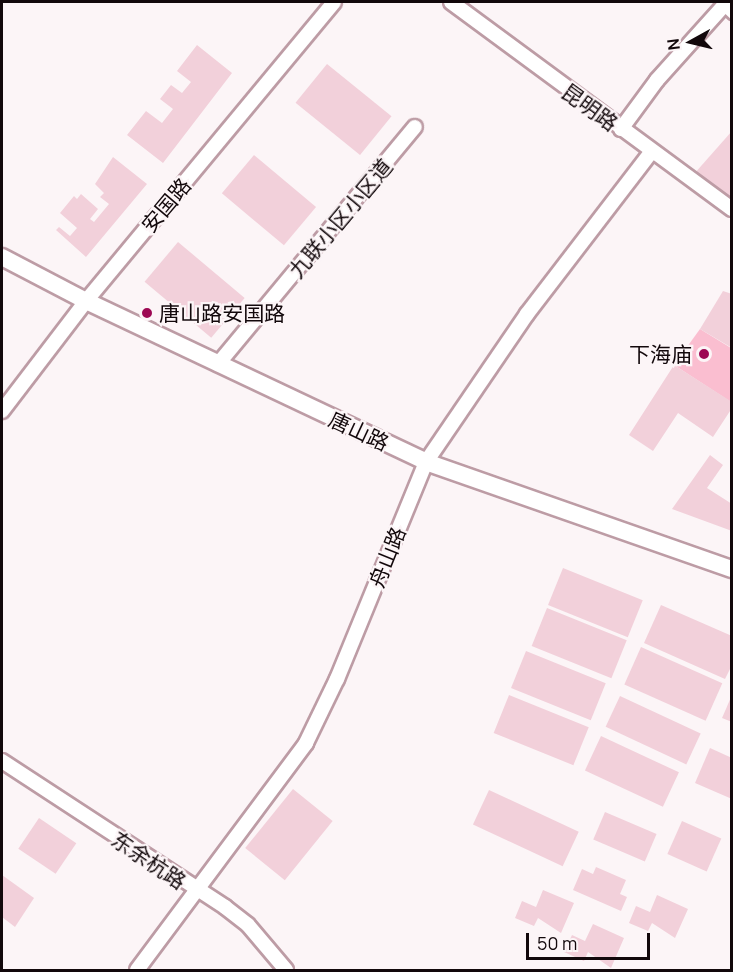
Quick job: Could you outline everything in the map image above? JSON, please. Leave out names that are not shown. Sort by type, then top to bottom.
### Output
[{"type":"street","name":"安国路","points":[[2,411],[86,302],[334,2]]},
{"type":"street","name":"昆明路","points":[[451,2],[732,209]]},
{"type":"street","points":[[621,129],[657,80],[727,8]]},
{"type":"street","name":"九联小区小区道","points":[[218,364],[415,127]]},
{"type":"street","name":"舟山路","points":[[137,970],[306,743],[337,679],[426,462],[527,314],[652,151]]},
{"type":"street","name":"唐山路","points":[[2,257],[86,302],[426,462],[732,569]]},
{"type":"street","name":"东余杭路","points":[[2,761],[248,925],[286,970]]},
{"type":"shaded area","points":[[700,329],[731,348],[731,402],[674,365]]},
{"type":"building","points":[[197,45],[232,73],[163,163],[127,135],[146,111],[162,123],[173,109],[160,99],[171,85],[182,93],[191,82],[177,71]]},
{"type":"building","points":[[327,64],[392,116],[360,155],[296,103]]},
{"type":"building","points":[[732,131],[732,207],[694,174]]},
{"type":"building","points":[[254,155],[316,207],[284,245],[222,193]]},
{"type":"building","points":[[113,157],[147,184],[86,257],[56,230],[59,227],[70,236],[77,228],[60,213],[74,196],[77,199],[81,194],[98,209],[90,219],[94,222],[109,204],[100,197],[104,193],[95,184]]},
{"type":"building","points":[[178,242],[245,298],[211,338],[145,282]]},
{"type":"building","points":[[723,291],[732,294],[732,348],[700,329]]},
{"type":"building","points":[[674,365],[732,402],[732,408],[713,437],[678,413],[653,451],[629,435]]},
{"type":"building","points":[[710,455],[723,465],[707,488],[732,504],[732,531],[672,509]]},
{"type":"building","points":[[563,568],[643,600],[628,637],[548,605]]},
{"type":"building","points":[[661,605],[732,636],[732,665],[725,679],[644,643]]},
{"type":"building","points":[[547,608],[627,640],[611,678],[532,646]]},
{"type":"building","points":[[641,647],[722,683],[706,721],[624,684]]},
{"type":"building","points":[[526,651],[606,683],[591,720],[511,688]]},
{"type":"building","points":[[509,695],[589,727],[573,765],[494,733]]},
{"type":"building","points":[[732,695],[732,722],[722,718]]},
{"type":"building","points":[[620,696],[701,734],[686,764],[606,727]]},
{"type":"building","points":[[601,736],[679,772],[663,807],[585,770]]},
{"type":"building","points":[[710,748],[732,758],[732,799],[695,783]]},
{"type":"building","points":[[293,789],[333,821],[285,880],[245,848]]},
{"type":"building","points":[[489,790],[579,832],[563,866],[473,824]]},
{"type":"building","points":[[605,812],[657,834],[645,861],[593,840]]},
{"type":"building","points":[[39,818],[76,843],[56,874],[18,849]]},
{"type":"building","points":[[682,821],[721,838],[707,871],[667,854]]},
{"type":"building","points":[[596,867],[626,880],[620,894],[627,897],[621,911],[573,890],[582,869],[593,874]]},
{"type":"building","points":[[2,875],[34,898],[15,927],[2,917]]},
{"type":"building","points":[[543,890],[574,903],[561,933],[538,918],[534,926],[515,918],[522,901],[536,907]]},
{"type":"building","points":[[657,895],[688,909],[675,938],[652,923],[648,931],[629,923],[636,906],[650,912]]},
{"type":"building","points":[[593,924],[624,938],[611,968],[588,952],[584,961],[564,952],[572,935],[585,941]]},
{"type":"place","name":"唐山路安国路","points":[[147,313]]},
{"type":"place","name":"下海庙","points":[[704,354]]}]
